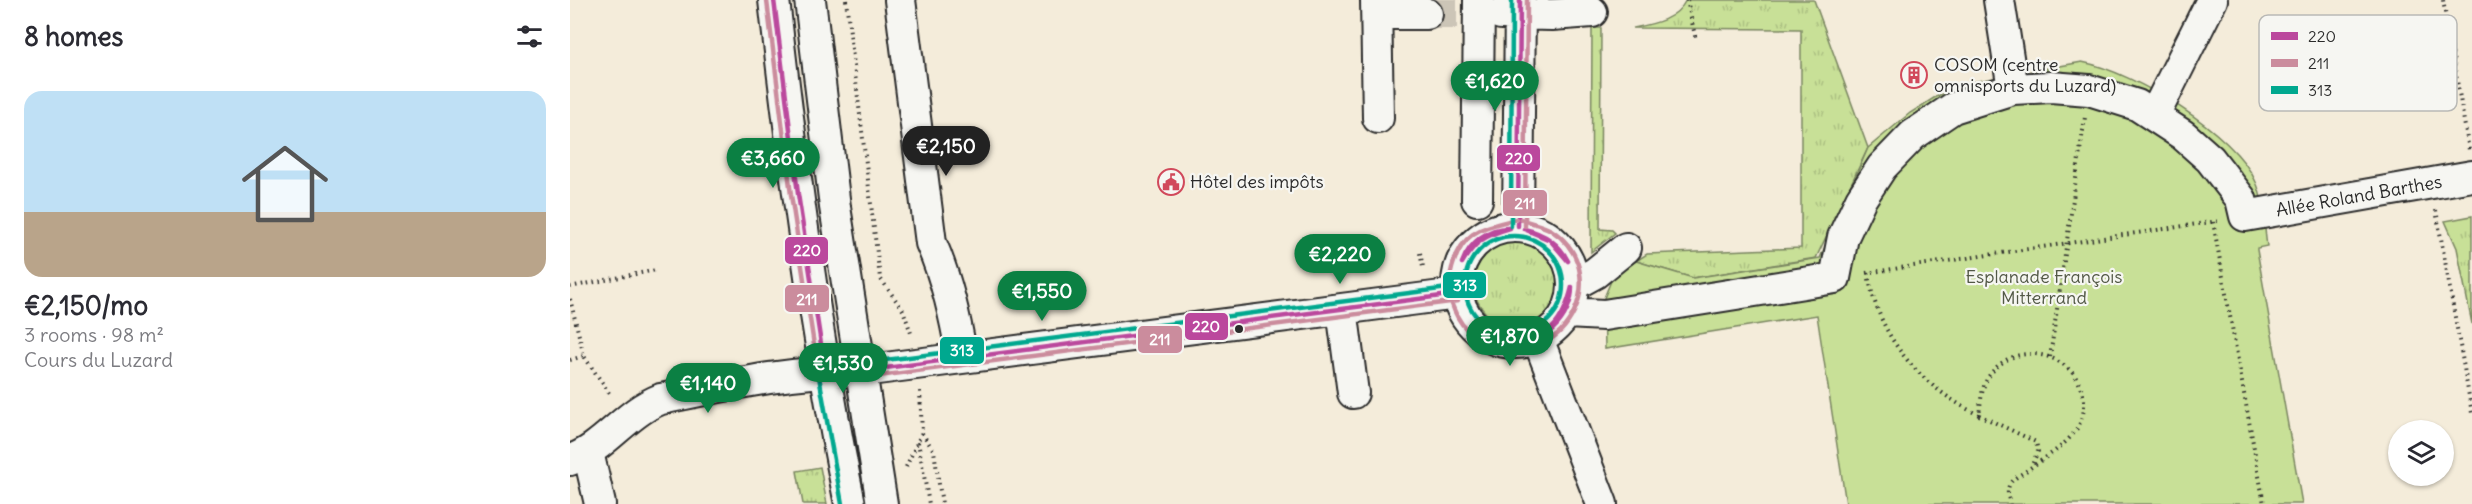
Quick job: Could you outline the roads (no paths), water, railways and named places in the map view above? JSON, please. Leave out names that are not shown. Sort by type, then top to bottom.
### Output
[{"type":"street","points":[[774,0],[798,194],[825,370],[850,504]]},
{"type":"street","points":[[810,0],[823,120],[882,504]]},
{"type":"street","points":[[900,0],[931,243],[943,270],[954,311],[962,357]]},
{"type":"street","points":[[1999,0],[2013,89]]},
{"type":"street","points":[[1570,299],[1604,315],[1835,278],[1843,237],[1861,199],[1882,167],[1913,135],[1953,108],[2013,89],[2052,87],[2089,90],[2137,105],[2154,116],[2212,0]]},
{"type":"street","points":[[1378,118],[1376,7],[1427,14]]},
{"type":"street","points":[[1518,226],[1520,7]]},
{"type":"street","points":[[1477,200],[1479,9],[1520,7],[1592,12]]},
{"type":"street","name":"Allée Roland Barthes","points":[[2154,116],[2183,135],[2210,159],[2241,199],[2245,216],[2431,184],[2471,166]]},
{"type":"street","points":[[1570,299],[1573,274],[1566,256],[1553,241],[1537,231],[1518,226],[1501,228],[1485,235],[1471,246],[1462,260],[1457,277],[1457,294],[1462,312],[1473,326],[1487,337],[1503,343],[1521,344],[1538,339],[1555,328],[1570,299],[1595,273],[1626,248]]},
{"type":"street","points":[[600,504],[579,456],[625,420],[662,399],[781,375],[825,370],[862,371],[1457,294]]},
{"type":"street","points":[[1342,309],[1353,393]]},
{"type":"street","points":[[1538,339],[1602,504]]},
{"type":"tunnel","points":[[1427,14],[1477,14]]},
{"type":"place","name":"COSOM (centre omnisports du Luzard)","points":[[1914,75]]},
{"type":"place","name":"Hôtel des impôts","points":[[1171,182]]},
{"type":"park label","name":"Esplanade François Mitterrand","points":[[2044,287]]}]
